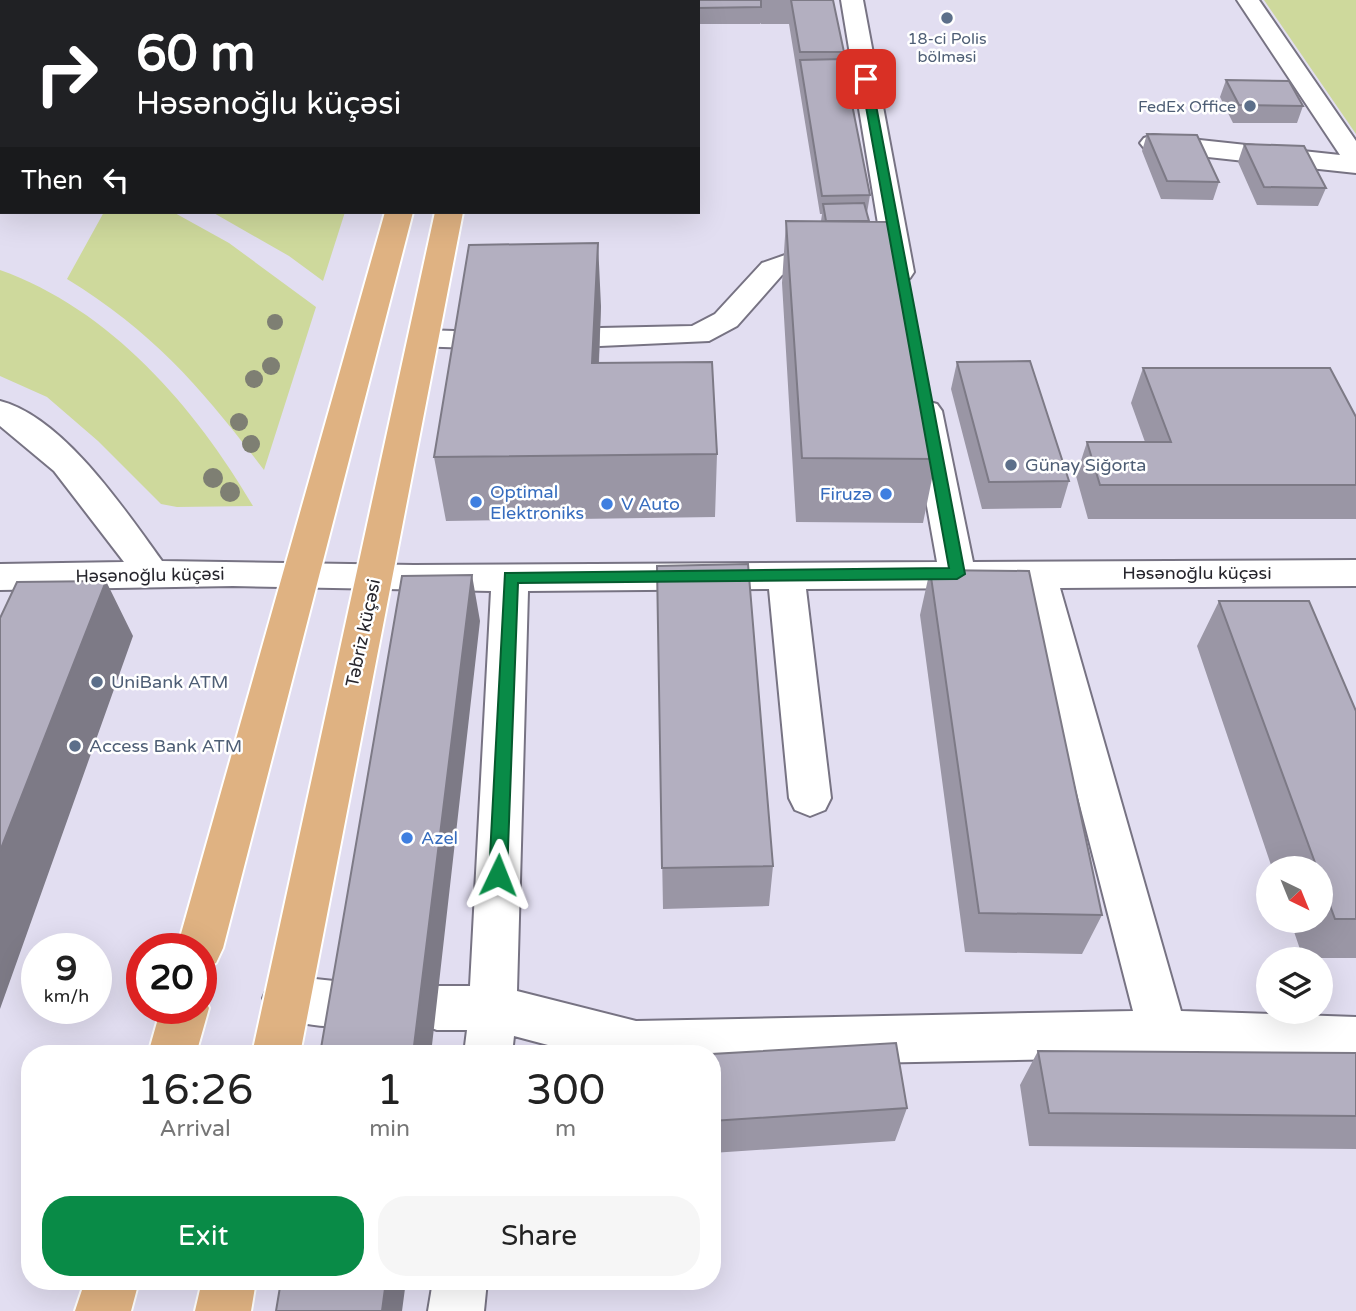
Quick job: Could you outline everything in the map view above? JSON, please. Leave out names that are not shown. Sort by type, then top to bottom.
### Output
[{"type":"main road","points":[[205,933],[300,575],[323,503],[398,214]]},
{"type":"main road","name":"Təbriz küçəsi","points":[[278,1045],[449,214]]},
{"type":"main road","points":[[175,1045],[180,1024]]},
{"type":"main road","points":[[103,1311],[109,1290]]},
{"type":"main road","points":[[223,1311],[227,1290]]},
{"type":"street","points":[[852,0],[875,263],[905,303]]},
{"type":"street","points":[[1248,0],[1356,159]]},
{"type":"street","points":[[1153,143],[1356,165]]},
{"type":"street","points":[[600,337],[698,335],[712,331],[726,320],[772,269],[788,263],[875,263]]},
{"type":"street","points":[[424,339],[473,339]]},
{"type":"street","points":[[374,577],[957,574],[920,382]]},
{"type":"street","points":[[0,411],[63,457],[93,491],[152,573]]},
{"type":"street","name":"Həsənoğlu küçəsi","points":[[0,578],[34,593],[152,573],[374,577]]},
{"type":"street","points":[[1038,573],[1163,1034]]},
{"type":"street","name":"Həsənoğlu küçəsi","points":[[957,574],[1356,573]]},
{"type":"street","points":[[786,575],[810,798]]},
{"type":"street","points":[[491,1031],[507,610],[511,577]]},
{"type":"street","points":[[287,998],[353,1005]]},
{"type":"street","points":[[437,1008],[491,1031],[636,1044],[1163,1034],[1356,1040]]},
{"type":"street","points":[[456,1311],[459,1290]]},
{"type":"green space","points":[[1264,0],[1356,0],[1356,134]]},
{"type":"green space","points":[[103,214],[177,214],[229,243],[316,307],[264,470],[220,414],[176,365],[127,321],[67,279]]},
{"type":"green space","points":[[216,214],[344,214],[323,281],[289,256]]},
{"type":"green space","points":[[0,270],[40,287],[78,309],[146,366],[204,433],[253,506],[177,507],[161,504],[98,441],[47,397],[0,376]]},
{"type":"building","points":[[700,0],[761,0],[761,7],[700,8]]},
{"type":"building","points":[[791,0],[833,0],[844,52],[800,52]]},
{"type":"building","points":[[843,59],[870,195],[822,196],[800,60]]},
{"type":"building","points":[[1226,80],[1289,81],[1303,106],[1239,105]]},
{"type":"building","points":[[1147,134],[1197,135],[1219,182],[1167,181]]},
{"type":"building","points":[[1244,144],[1304,146],[1326,188],[1264,187]]},
{"type":"building","points":[[864,203],[869,221],[826,221],[823,204]]},
{"type":"building","points":[[786,221],[896,222],[936,459],[802,458]]},
{"type":"building","points":[[598,243],[592,363],[712,362],[717,454],[434,457],[469,245]]},
{"type":"building","points":[[1030,361],[1069,481],[989,482],[957,362]]},
{"type":"building","points":[[1143,368],[1330,368],[1356,417],[1356,485],[1100,485],[1087,442],[1171,442]]},
{"type":"building","points":[[748,564],[773,866],[662,868],[657,566]]},
{"type":"building","points":[[930,570],[1029,571],[1102,915],[979,913]]},
{"type":"building","points":[[472,575],[414,1045],[322,1045],[402,576]]},
{"type":"building","points":[[106,581],[0,851],[0,618],[17,582]]},
{"type":"building","points":[[1219,601],[1309,601],[1356,711],[1356,919],[1335,919],[1334,916],[1334,856],[1313,856]]},
{"type":"building","points":[[896,1043],[907,1108],[721,1120],[721,1053]]},
{"type":"building","points":[[1038,1051],[1356,1053],[1356,1116],[1049,1113]]},
{"type":"building","points":[[280,1290],[385,1290],[382,1311],[276,1311]]},
{"type":"place","name":"18-ci Polis bölməsi","points":[[947,18]]},
{"type":"place","name":"FedEx Office","points":[[1250,106]]},
{"type":"place","name":"Günay Siğorta","points":[[1011,465]]},
{"type":"place","name":"Firuzə","points":[[886,494]]},
{"type":"place","name":"Optimal Elektroniks","points":[[476,502]]},
{"type":"place","name":"V Auto","points":[[607,504]]},
{"type":"place","name":"UniBank ATM","points":[[97,682]]},
{"type":"place","name":"Access Bank ATM","points":[[75,746]]},
{"type":"place","name":"Azel","points":[[407,838]]},
{"type":"route","points":[[498,875],[507,610],[511,577],[957,574],[866,79]]}]
